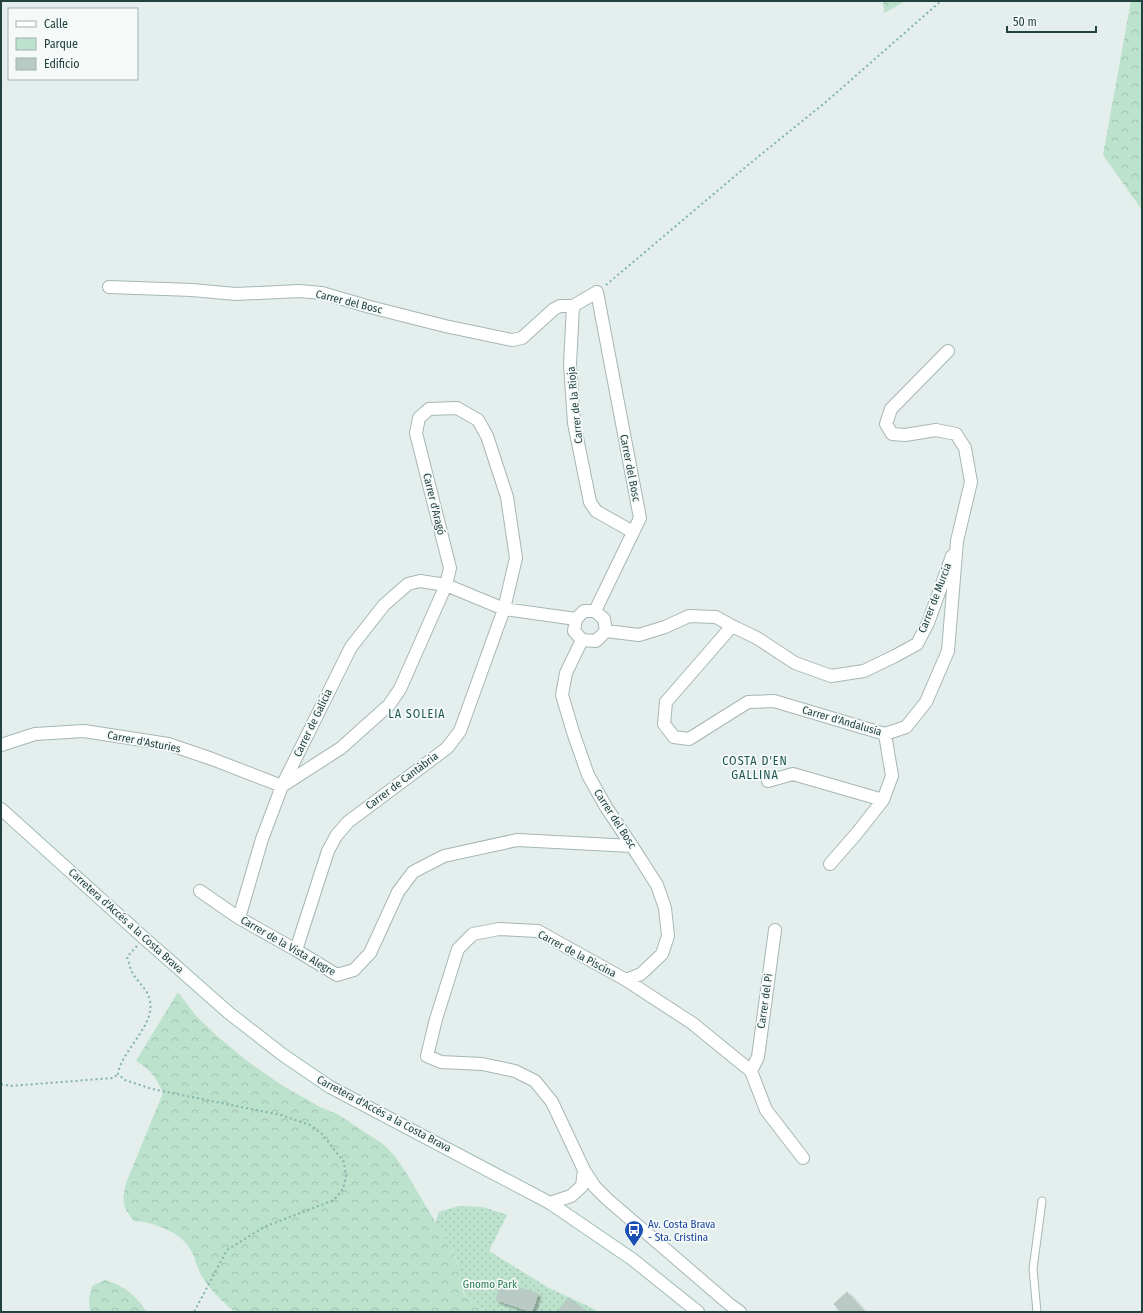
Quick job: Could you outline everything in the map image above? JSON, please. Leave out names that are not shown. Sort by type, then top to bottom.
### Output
[{"type":"street","name":"Carrer del Bosc","points":[[109,287],[192,290],[236,294],[299,291],[322,293],[445,326],[512,340],[522,338],[554,309],[560,306],[573,306]]},
{"type":"street","points":[[573,306],[597,292]]},
{"type":"street","name":"Carrer del Bosc","points":[[595,611],[640,518],[597,292]]},
{"type":"street","name":"Carrer de la Rioja","points":[[573,306],[570,364],[574,423],[590,502],[596,511],[633,532]]},
{"type":"street","name":"Carrer d'Andalusia","points":[[732,626],[666,702],[664,724],[674,738],[689,739],[748,702],[774,701],[885,734],[906,727],[926,702],[948,651],[957,541],[971,482],[965,448],[956,434],[936,430],[905,435],[892,434],[886,424],[891,409],[948,351]]},
{"type":"street","name":"Carrer d'Aragó","points":[[282,786],[341,748],[389,705],[400,689],[446,584],[450,568],[416,433],[418,418],[429,409],[457,408],[478,420],[487,436],[507,497],[516,558],[504,609]]},
{"type":"street","name":"Carrer de Murcia","points":[[732,626],[756,638],[796,663],[831,676],[864,671],[917,644],[928,623],[957,541]]},
{"type":"street","name":"Carrer de Galícia","points":[[239,918],[262,839],[282,786],[352,647],[384,605],[408,584],[420,581],[446,584],[504,609],[576,618]]},
{"type":"street","name":"Carrer de Cantàbria","points":[[296,950],[328,851],[336,836],[348,822],[447,748],[460,731],[504,609]]},
{"type":"street","points":[[584,611],[595,611],[604,618],[606,630],[596,641],[582,640],[574,630],[576,618],[584,611]]},
{"type":"street","points":[[606,630],[639,634],[665,627],[689,616],[716,617],[732,626]]},
{"type":"street","name":"Carrer del Bosc","points":[[582,640],[566,673],[562,695],[588,775],[606,807],[657,885],[665,908],[668,936],[662,954],[641,974],[626,980]]},
{"type":"street","name":"Carrer d'Asturies","points":[[1,745],[35,734],[84,731],[168,744],[282,786]]},
{"type":"street","points":[[830,864],[884,800],[892,776],[885,734]]},
{"type":"street","points":[[768,781],[793,774],[884,800]]},
{"type":"street","name":"Carretera d'Accés a la Costa Brava","points":[[1,809],[229,1013],[283,1055],[330,1087],[550,1203],[632,1259],[698,1312]]},
{"type":"street","name":"Carrer de la Vista Alegre","points":[[200,890],[239,918],[337,975],[354,970],[370,953],[398,892],[413,872],[444,856],[517,840],[632,846]]},
{"type":"street","name":"Carrer de la Piscina","points":[[740,1312],[607,1200],[595,1187],[584,1170],[552,1102],[535,1081],[515,1071],[482,1064],[441,1062],[427,1056],[436,1019],[458,949],[473,934],[499,929],[538,931],[626,980],[692,1023],[751,1071],[766,1110],[803,1158]]},
{"type":"street","name":"Carrer del Pi","points":[[751,1071],[758,1057],[775,930]]},
{"type":"street","points":[[550,1203],[571,1196],[582,1186],[584,1170]]},
{"type":"lane","points":[[1037,1312],[1033,1269],[1042,1201]]},
{"type":"path","points":[[597,292],[748,165],[827,101],[941,1]]},
{"type":"path","points":[[1,1084],[10,1086],[113,1078],[118,1074],[119,1066],[143,1029],[150,1009],[150,1000],[145,989],[132,972],[128,957],[144,938]]},
{"type":"path","points":[[118,1074],[125,1080],[152,1089],[281,1115],[310,1125],[322,1134],[344,1162],[346,1178],[343,1189],[334,1200],[264,1227],[227,1250],[194,1312]]},
{"type":"green space","points":[[883,1],[906,1],[884,13]]},
{"type":"green space","points":[[1131,1],[1142,1],[1142,210],[1103,155]]},
{"type":"green space","points":[[178,992],[196,1016],[247,1061],[283,1086],[320,1107],[337,1114],[383,1144],[394,1155],[451,1248],[458,1264],[463,1292],[471,1302],[483,1310],[490,1312],[235,1312],[206,1283],[192,1252],[182,1239],[159,1226],[134,1221],[127,1211],[124,1203],[126,1183],[163,1093],[152,1074],[136,1061]]},
{"type":"green space","name":"Gnomo Park","points":[[458,1206],[483,1207],[507,1215],[489,1251],[547,1287],[598,1312],[490,1312],[473,1304],[463,1290],[458,1263],[453,1252],[435,1223],[439,1212]]},
{"type":"green space","points":[[105,1280],[124,1288],[147,1312],[90,1312],[89,1299],[92,1286]]},
{"type":"building","points":[[502,1282],[538,1294],[532,1312],[496,1300]]},
{"type":"building","points":[[847,1292],[865,1312],[841,1312],[834,1304]]},
{"type":"building","points":[[568,1298],[587,1312],[558,1312]]},
{"type":"place","name":"Av. Costa Brava - Sta. Cristina","points":[[634,1247]]},
{"type":"district","name":"LA SOLEIA","points":[[417,714]]},
{"type":"district","name":"COSTA D'EN GALLINA","points":[[755,768]]}]
